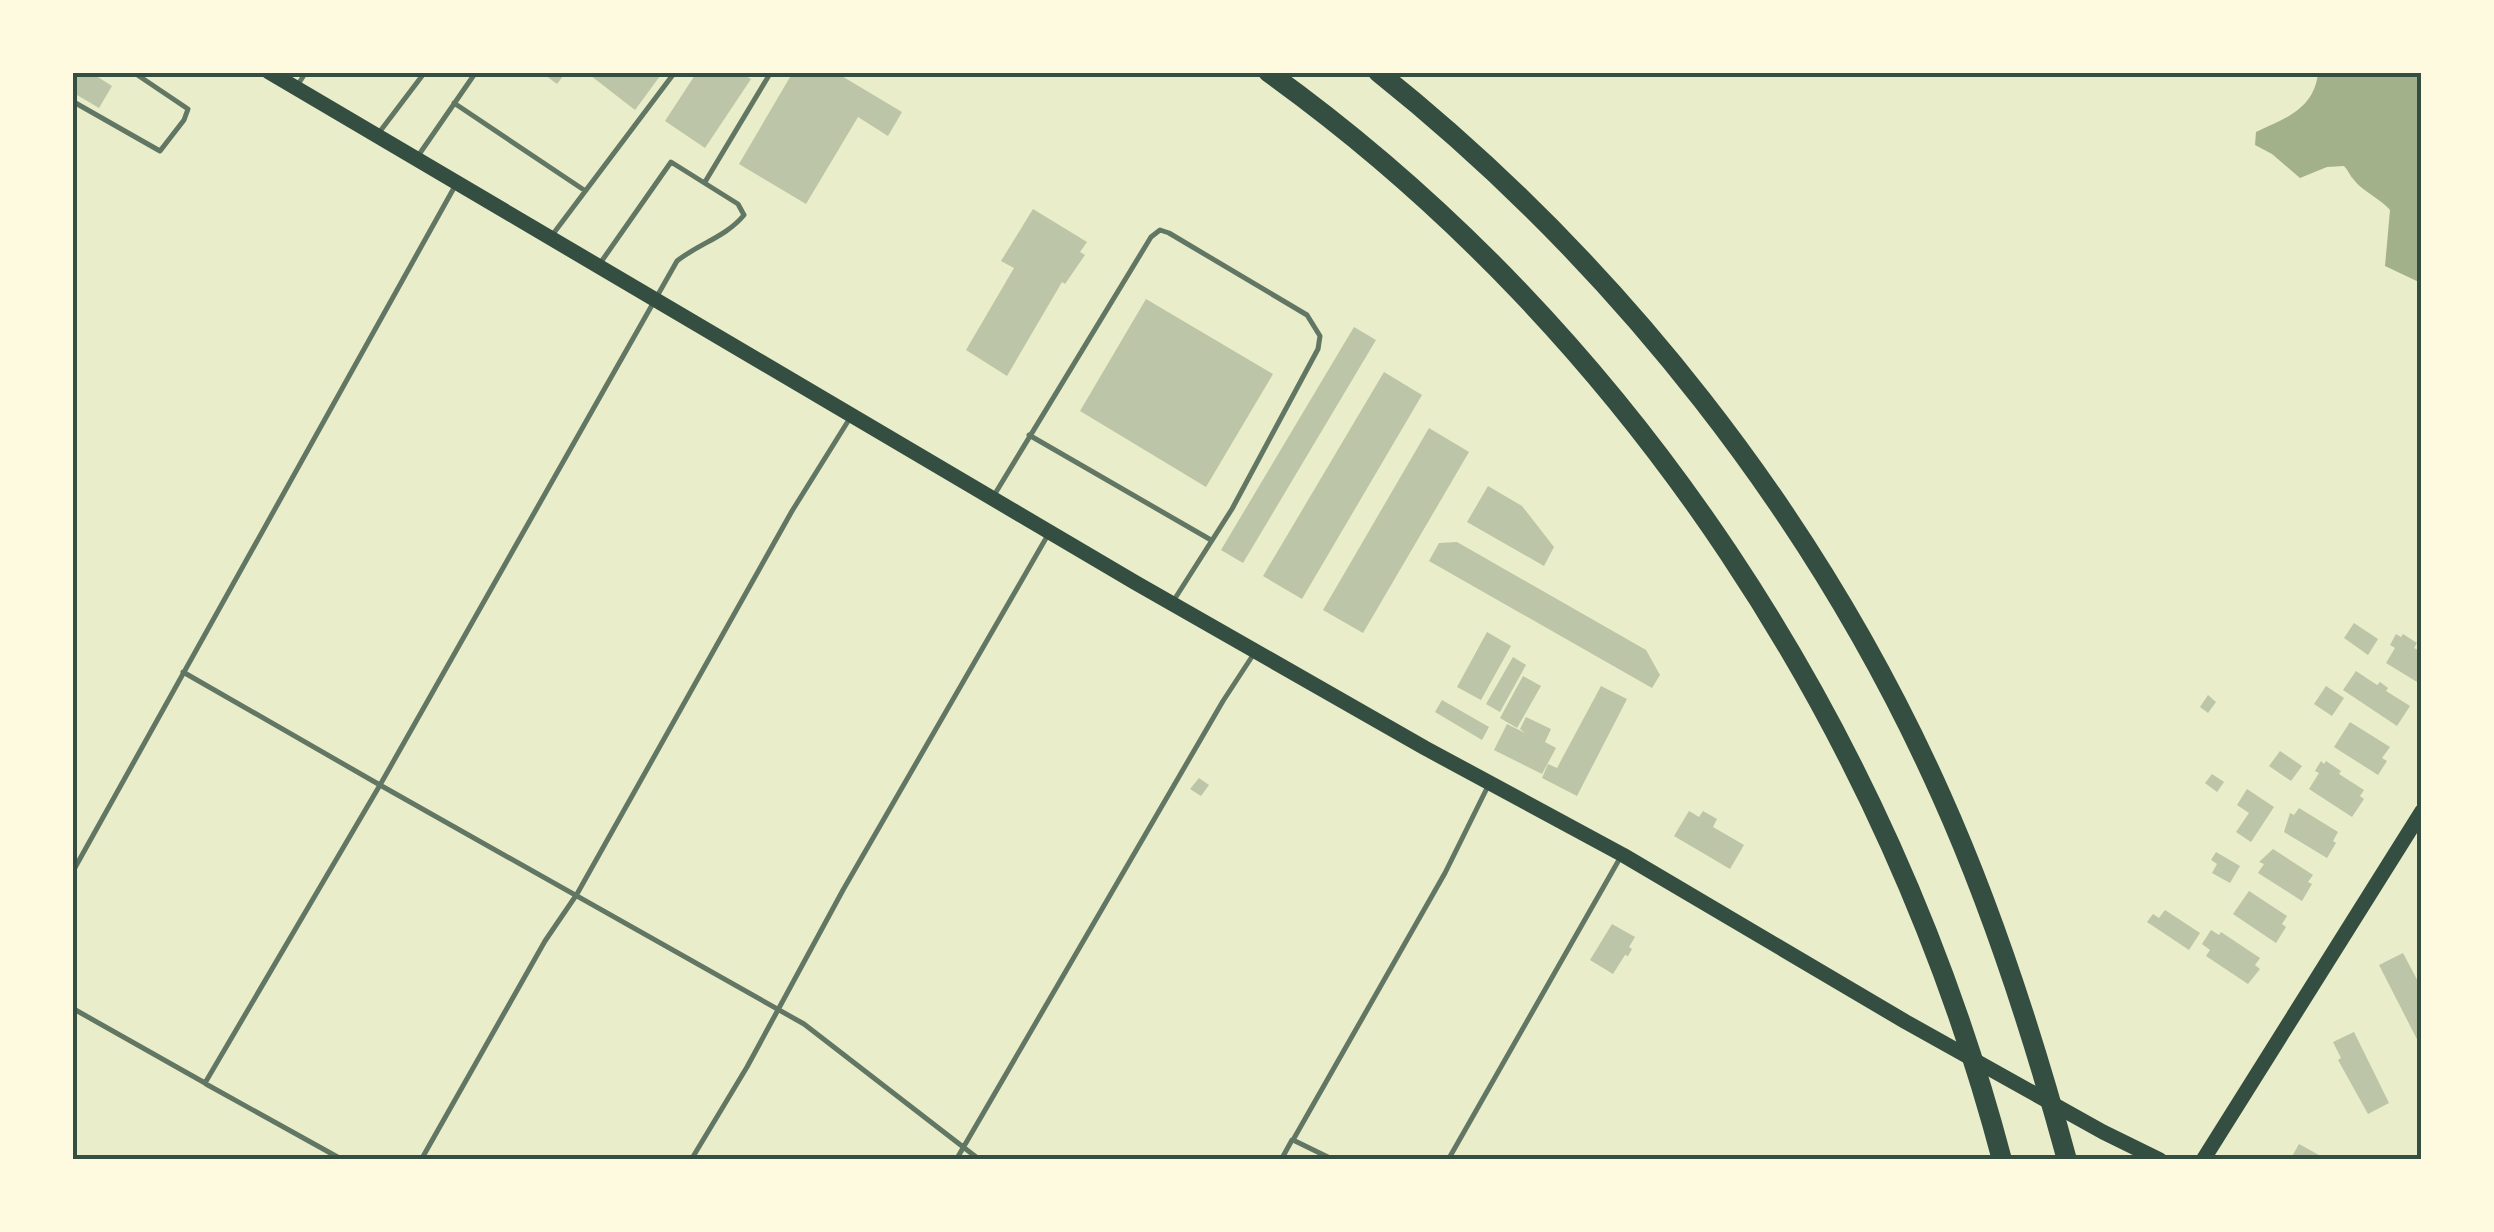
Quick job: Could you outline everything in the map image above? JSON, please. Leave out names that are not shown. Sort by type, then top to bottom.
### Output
[{"type":"highway","points":[[1268,72],[1401,178],[1518,292],[1633,425],[1745,577],[1813,690],[1895,857],[1956,1011],[2002,1160]]},
{"type":"highway","points":[[1378,72],[1488,167],[1597,278],[1723,428],[1812,557],[1892,696],[1963,845],[2015,983],[2067,1160]]},
{"type":"main road","points":[[270,72],[1172,603],[1623,855],[1906,1022],[2160,1160]]},
{"type":"main road","points":[[2204,1160],[2422,811]]},
{"type":"lane","points":[[72,101],[160,151],[188,109],[133,72]]},
{"type":"lane","points":[[296,88],[306,72]]},
{"type":"lane","points":[[378,134],[425,72]]},
{"type":"lane","points":[[416,159],[476,72]]},
{"type":"lane","points":[[551,237],[675,72]]},
{"type":"lane","points":[[705,182],[771,72]]},
{"type":"lane","points":[[454,104],[584,190]]},
{"type":"lane","points":[[205,1084],[380,785],[677,261],[693,248],[733,228],[744,215],[738,204],[671,162],[598,265]]},
{"type":"lane","points":[[72,873],[456,183]]},
{"type":"lane","points":[[993,497],[1151,237],[1160,230],[1169,233],[1307,316],[1320,336],[1318,349],[1212,540],[1172,603]]},
{"type":"lane","points":[[421,1160],[852,414]]},
{"type":"lane","points":[[1029,436],[1212,540]]},
{"type":"lane","points":[[691,1160],[1050,531]]},
{"type":"lane","points":[[956,1160],[1256,650]]},
{"type":"lane","points":[[183,672],[778,1008],[980,1160]]},
{"type":"lane","points":[[1281,1160],[1444,873],[1490,782]]},
{"type":"lane","points":[[1448,1160],[1623,855]]},
{"type":"lane","points":[[72,1008],[343,1160]]},
{"type":"lane","points":[[1293,1140],[1334,1160]]},
{"type":"shaded area","points":[[2318,73],[2421,73],[2421,283],[2385,266],[2390,210],[2358,184],[2344,166],[2327,167],[2300,178],[2255,145],[2256,132],[2305,104]]},
{"type":"building","points":[[80,72],[90,72],[112,86],[99,108],[72,92]]},
{"type":"building","points":[[541,72],[566,72],[557,84]]},
{"type":"building","points":[[586,72],[663,72],[635,110]]},
{"type":"building","points":[[697,72],[746,72],[744,75],[751,79],[705,148],[665,121]]},
{"type":"building","points":[[793,72],[835,72],[902,112],[888,136],[858,117],[806,204],[739,164]]},
{"type":"building","points":[[1033,209],[1087,242],[1080,252],[1085,255],[1065,284],[1062,282],[1007,376],[966,350],[1014,268],[1001,261]]},
{"type":"building","points":[[1146,299],[1273,374],[1206,487],[1080,411]]},
{"type":"building","points":[[1354,327],[1376,340],[1243,563],[1221,550]]},
{"type":"building","points":[[1384,372],[1422,395],[1302,599],[1263,576]]},
{"type":"building","points":[[1429,428],[1469,452],[1363,633],[1323,610]]},
{"type":"building","points":[[1488,486],[1522,506],[1554,547],[1544,566],[1467,522]]},
{"type":"building","points":[[1457,542],[1646,650],[1660,675],[1652,688],[1429,561],[1439,543]]},
{"type":"building","points":[[2354,623],[2378,639],[2368,655],[2344,638]]},
{"type":"building","points":[[1487,632],[1511,646],[1481,700],[1457,687]]},
{"type":"building","points":[[2396,634],[2417,643],[2414,648],[2422,652],[2422,685],[2386,663],[2395,648],[2390,645]]},
{"type":"building","points":[[1513,657],[1526,665],[1500,712],[1486,704]]},
{"type":"building","points":[[2356,671],[2377,685],[2380,682],[2388,688],[2386,691],[2410,706],[2397,726],[2343,690]]},
{"type":"building","points":[[1523,676],[1541,686],[1517,728],[1500,718]]},
{"type":"building","points":[[1601,686],[1627,699],[1577,796],[1542,778],[1548,764],[1557,768]]},
{"type":"building","points":[[2326,686],[2344,698],[2332,716],[2314,704]]},
{"type":"building","points":[[2208,695],[2216,702],[2208,713],[2200,707]]},
{"type":"building","points":[[1442,700],[1489,727],[1482,740],[1435,712]]},
{"type":"building","points":[[1526,717],[1551,729],[1545,742],[1556,748],[1542,774],[1494,750],[1507,724],[1525,733],[1520,729]]},
{"type":"building","points":[[2350,722],[2390,747],[2382,758],[2387,761],[2378,775],[2334,747]]},
{"type":"building","points":[[2280,751],[2302,766],[2291,781],[2269,766]]},
{"type":"building","points":[[2321,761],[2364,790],[2360,796],[2364,799],[2352,817],[2309,789]]},
{"type":"building","points":[[2212,774],[2224,782],[2217,792],[2205,783]]},
{"type":"building","points":[[1199,778],[1209,785],[1201,796],[1190,789]]},
{"type":"building","points":[[2247,789],[2274,807],[2251,842],[2236,832],[2249,813],[2237,805]]},
{"type":"building","points":[[2299,808],[2338,832],[2327,858],[2284,832],[2290,813],[2294,815]]},
{"type":"building","points":[[1689,811],[1699,817],[1703,811],[1717,819],[1713,827],[1744,845],[1730,869],[1674,836]]},
{"type":"building","points":[[2273,849],[2313,875],[2302,901],[2258,873],[2264,864],[2259,862]]},
{"type":"building","points":[[2216,852],[2240,866],[2230,883],[2212,873],[2217,864],[2211,860]]},
{"type":"building","points":[[2249,891],[2287,916],[2282,924],[2286,927],[2276,943],[2233,914]]},
{"type":"building","points":[[2165,910],[2200,933],[2189,950],[2147,922],[2153,914],[2159,918]]},
{"type":"building","points":[[1612,924],[1635,937],[1628,956],[1613,974],[1590,960]]},
{"type":"building","points":[[2211,930],[2219,935],[2221,932],[2260,958],[2255,965],[2260,969],[2248,984],[2206,956],[2210,950],[2202,944]]},
{"type":"building","points":[[2403,953],[2422,989],[2422,1049],[2379,965]]},
{"type":"building","points":[[2354,1032],[2389,1103],[2368,1114],[2338,1060],[2341,1058],[2333,1042]]},
{"type":"building","points":[[2299,1144],[2328,1160],[2290,1160]]}]
